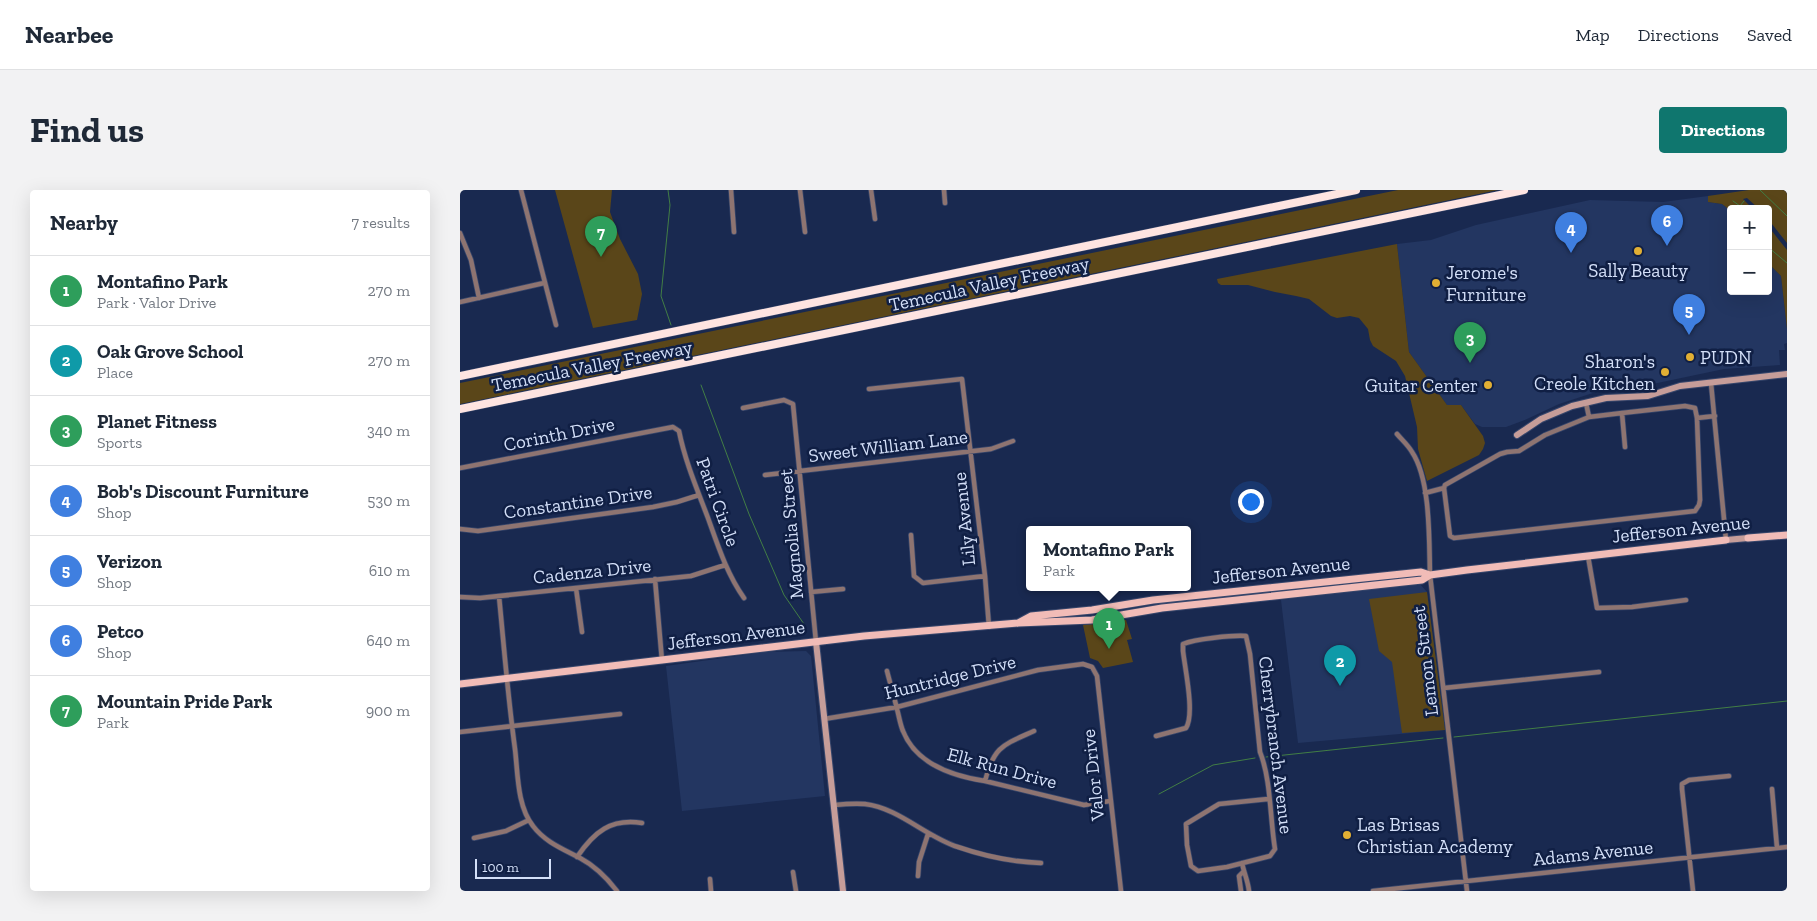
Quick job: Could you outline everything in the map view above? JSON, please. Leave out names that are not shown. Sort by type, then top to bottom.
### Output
[{"type":"highway","name":"Temecula Valley Freeway","points":[[460,376],[1356,190]]},
{"type":"highway","name":"Temecula Valley Freeway","points":[[460,409],[1524,190]]},
{"type":"main road","name":"Jefferson Avenue","points":[[1748,538],[1787,535]]},
{"type":"main road","name":"Jefferson Avenue","points":[[460,684],[816,642],[1018,623],[1092,620],[1162,608],[1422,580],[1430,575],[1726,540]]},
{"type":"main road","name":"Jefferson Avenue","points":[[1018,623],[1031,616],[1092,610],[1153,600],[1422,572],[1430,575]]},
{"type":"main road","points":[[1162,608],[1177,602],[1233,596],[1240,591]]},
{"type":"street","points":[[521,190],[556,325]]},
{"type":"street","points":[[731,190],[734,232]]},
{"type":"street","points":[[800,190],[805,232]]},
{"type":"street","points":[[871,190],[875,219]]},
{"type":"street","points":[[944,190],[946,203]]},
{"type":"street","points":[[460,233],[471,260],[479,298]]},
{"type":"street","points":[[460,302],[544,284]]},
{"type":"street","points":[[1517,435],[1541,419],[1572,406],[1606,398],[1648,396],[1680,386],[1787,374]]},
{"type":"street","name":"Lily Avenue","points":[[869,390],[962,379],[972,452],[989,627]]},
{"type":"street","points":[[1711,383],[1726,540]]},
{"type":"street","name":"Magnolia Street","points":[[743,408],[784,400],[793,404],[843,891]]},
{"type":"street","points":[[1586,403],[1590,418]]},
{"type":"street","points":[[1425,493],[1444,488],[1500,454],[1519,451],[1545,436],[1590,418],[1685,406],[1695,408],[1700,500],[1699,505],[1694,511],[1454,538],[1448,532],[1444,488]]},
{"type":"street","points":[[1622,413],[1625,447]]},
{"type":"street","points":[[1697,418],[1715,416]]},
{"type":"street","name":"Patri Circle","points":[[660,429],[673,427],[679,431],[688,467],[725,565],[733,583],[744,598]]},
{"type":"street","name":"Corinth Drive","points":[[462,468],[660,429]]},
{"type":"street","name":"Lemon Street","points":[[1397,434],[1413,452],[1419,467],[1425,493],[1429,532],[1430,575],[1467,891]]},
{"type":"street","name":"Sweet William Lane","points":[[765,475],[972,452],[991,449],[1013,441]]},
{"type":"street","name":"Constantine Drive","points":[[460,529],[478,531],[603,515],[677,502],[699,495]]},
{"type":"street","points":[[911,535],[914,576],[923,584],[985,576]]},
{"type":"street","name":"Jefferson Avenue","points":[[1726,540],[1748,538]]},
{"type":"street","points":[[1588,556],[1597,608],[1686,600]]},
{"type":"street","name":"Cadenza Drive","points":[[460,597],[480,598],[691,576],[725,565]]},
{"type":"street","points":[[655,579],[662,661]]},
{"type":"street","points":[[576,588],[582,632]]},
{"type":"street","points":[[811,592],[843,589]]},
{"type":"street","points":[[499,596],[512,727],[523,806],[532,826],[549,842],[598,870],[617,891]]},
{"type":"street","name":"Cherrybranch Avenue","points":[[1156,736],[1186,728],[1190,722],[1183,644],[1191,640],[1246,636],[1250,654],[1260,752],[1264,760],[1275,849],[1270,856],[1242,863]]},
{"type":"street","name":"Huntridge Drive","points":[[824,719],[897,707],[1019,674],[1083,664]]},
{"type":"street","name":"Valor Drive","points":[[1083,664],[1092,667],[1098,676],[1121,891]]},
{"type":"street","name":"Elk Run Drive","points":[[887,671],[902,731],[912,747],[926,761],[946,772],[970,779],[1084,804],[1110,801]]},
{"type":"street","points":[[1444,688],[1599,672]]},
{"type":"street","points":[[460,732],[620,714]]},
{"type":"street","points":[[985,781],[993,756],[1003,745],[1034,731]]},
{"type":"street","points":[[1693,891],[1682,784],[1687,780],[1729,776]]},
{"type":"street","points":[[1772,789],[1777,848]]},
{"type":"street","points":[[1249,891],[1242,863],[1198,871],[1191,866],[1186,824],[1219,804],[1268,799]]},
{"type":"street","points":[[834,805],[854,803],[878,807],[958,848],[1011,860],[1041,863]]},
{"type":"street","points":[[474,838],[506,831],[529,820]]},
{"type":"street","points":[[577,857],[592,837],[602,830],[616,823],[630,821],[642,824]]},
{"type":"street","points":[[918,876],[919,862],[928,834]]},
{"type":"street","name":"Adams Avenue","points":[[1373,891],[1787,847]]},
{"type":"street","points":[[793,872],[796,891]]},
{"type":"street","points":[[1241,891],[1240,876],[1243,872]]},
{"type":"street","points":[[710,879],[711,891]]},
{"type":"street","points":[[1240,885],[1248,884]]},
{"type":"shaded area","points":[[555,190],[612,190],[610,212],[620,239],[638,274],[642,294],[637,320],[593,328]]},
{"type":"shaded area","points":[[1398,190],[1498,190],[460,404],[460,383]]},
{"type":"shaded area","points":[[1749,190],[1787,190],[1787,243],[1772,224],[1772,205],[1755,205],[1747,198],[1743,199],[1749,205],[1727,205],[1727,208],[1722,204],[1708,202],[1708,196]]},
{"type":"shaded area","points":[[1708,196],[1708,202],[1722,204],[1727,208],[1727,295],[1772,295],[1772,267],[1781,276],[1787,343],[1784,344],[1785,350],[1779,350],[1780,365],[1724,369],[1648,385],[1599,391],[1559,404],[1506,427],[1482,427],[1475,424],[1461,405],[1447,405],[1409,352],[1397,244],[1431,240],[1476,225],[1590,200],[1663,202]]},
{"type":"shaded area","points":[[1772,231],[1787,250],[1787,329],[1781,276],[1772,267]]},
{"type":"shaded area","points":[[1397,244],[1409,352],[1447,405],[1461,405],[1483,436],[1485,443],[1479,455],[1427,481],[1418,449],[1417,427],[1405,376],[1396,361],[1373,346],[1368,329],[1359,318],[1350,316],[1337,318],[1331,316],[1309,299],[1248,285],[1221,285],[1217,279]]},
{"type":"shaded area","points":[[1419,583],[1427,592],[1445,730],[1298,743],[1281,600]]},
{"type":"shaded area","points":[[1427,592],[1445,730],[1402,733],[1392,662],[1379,651],[1369,599]]},
{"type":"shaded area","points":[[1126,620],[1132,639],[1127,640],[1133,662],[1103,668],[1098,661],[1090,658],[1083,625]]},
{"type":"shaded area","points":[[806,651],[811,656],[825,796],[682,811],[666,666],[765,652]]},
{"type":"waterway","points":[[668,190],[670,205],[661,296],[671,325]]},
{"type":"waterway","points":[[1760,190],[1787,216]]},
{"type":"waterway","points":[[1733,201],[1740,206],[1744,201]]},
{"type":"waterway","points":[[1772,250],[1787,263]]},
{"type":"waterway","points":[[701,385],[749,514],[784,595],[804,624]]},
{"type":"waterway","points":[[1454,737],[1787,701]]},
{"type":"waterway","points":[[1266,757],[1443,738]]},
{"type":"waterway","points":[[1159,794],[1213,765],[1255,758]]},
{"type":"place","name":"Petco","points":[[1667,246]]},
{"type":"place","name":"Sally Beauty","points":[[1638,251]]},
{"type":"place","name":"Bob's Discount Furniture","points":[[1571,253]]},
{"type":"place","name":"Mountain Pride Park","points":[[601,257]]},
{"type":"place","name":"Jerome's Furniture","points":[[1436,283]]},
{"type":"place","name":"Verizon","points":[[1689,335]]},
{"type":"place","name":"PUDN","points":[[1690,357]]},
{"type":"place","name":"Planet Fitness","points":[[1470,363]]},
{"type":"place","name":"Sharon's Creole Kitchen","points":[[1665,372]]},
{"type":"place","name":"Guitar Center","points":[[1488,385]]},
{"type":"place","name":"Montafino Park","points":[[1109,649]]},
{"type":"place","name":"Oak Grove School","points":[[1340,686]]},
{"type":"place","name":"Las Brisas Christian Academy","points":[[1347,835]]}]
